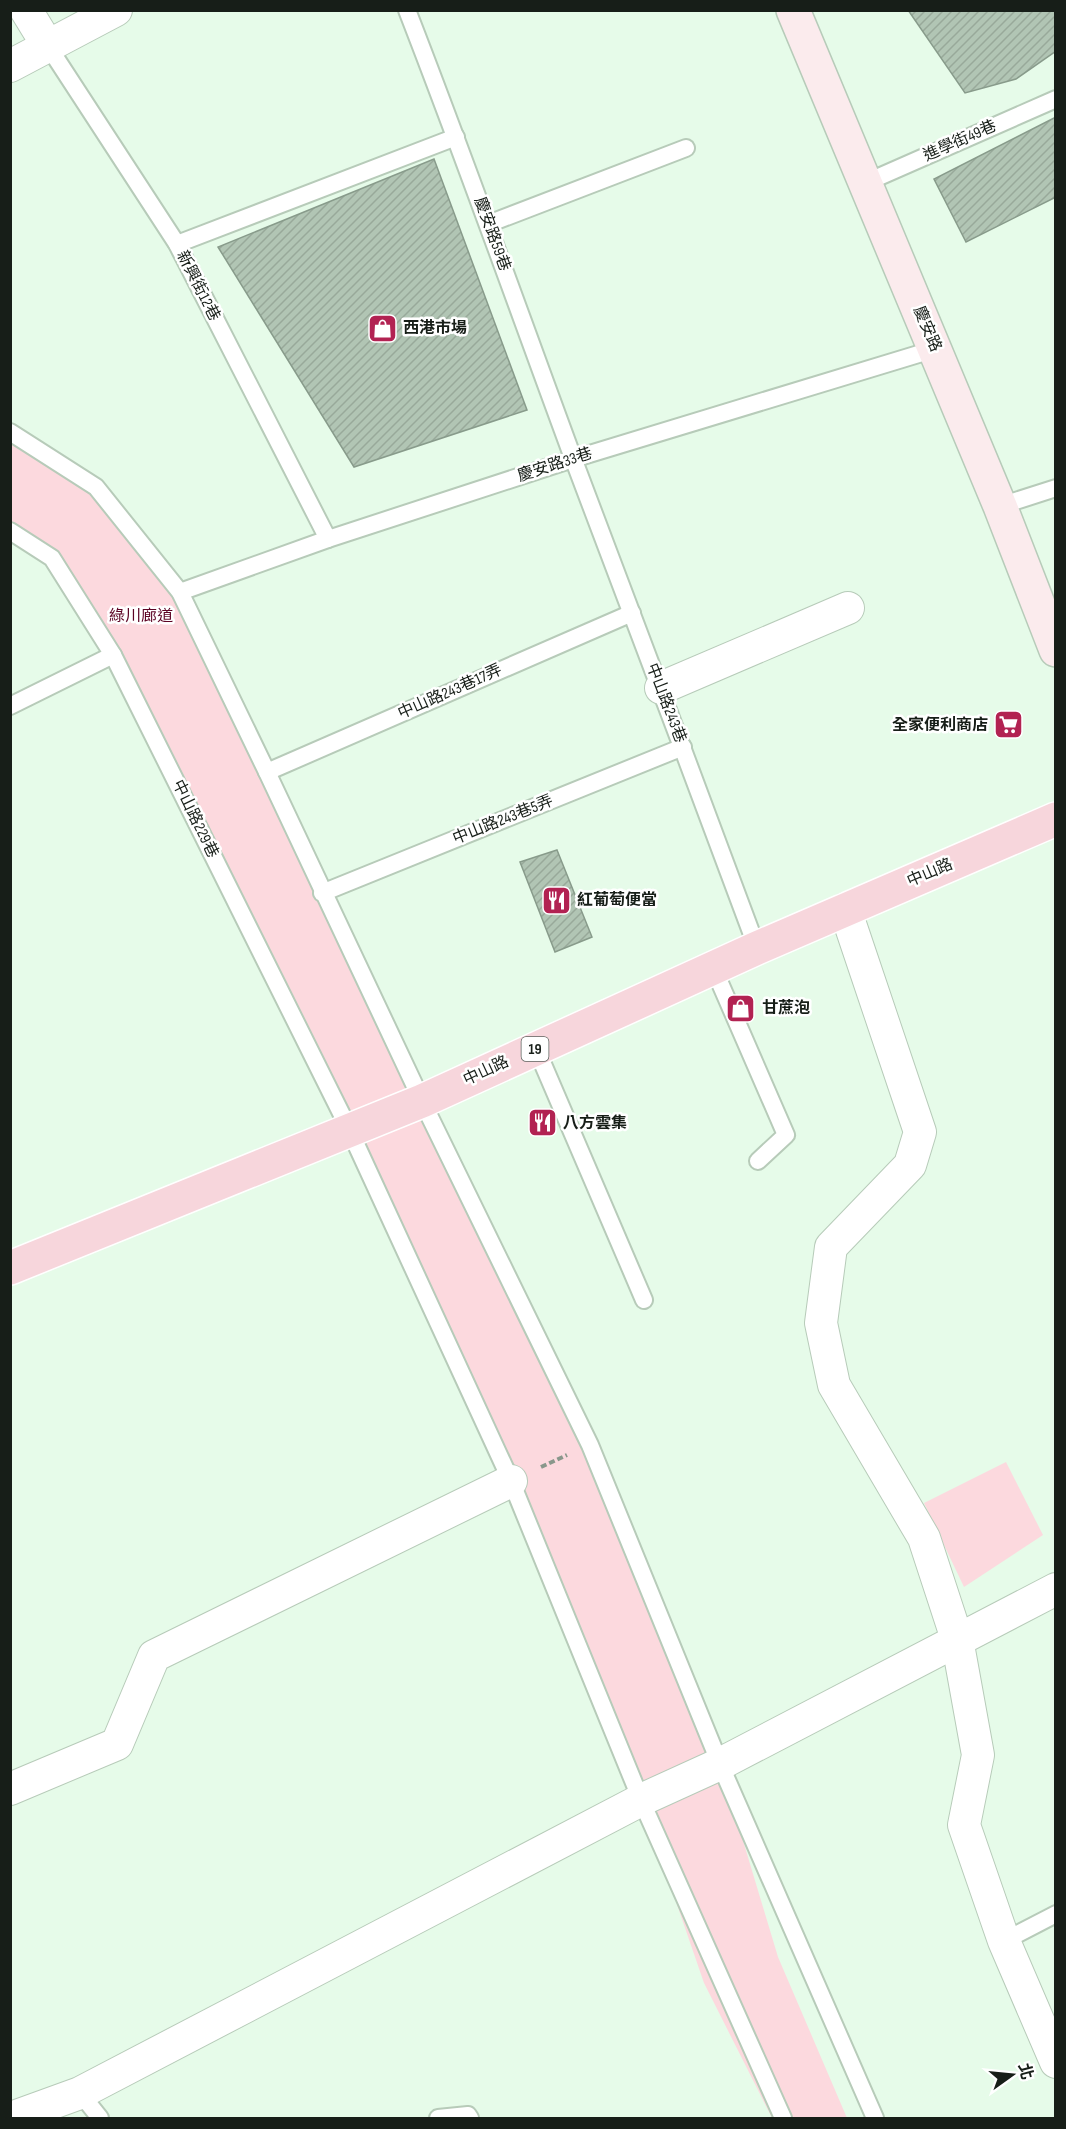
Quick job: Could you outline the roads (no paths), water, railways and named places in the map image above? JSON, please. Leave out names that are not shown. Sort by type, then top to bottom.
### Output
[{"type":"main road","name":"慶安路","points":[[793,10],[1000,506],[1056,650]]},
{"type":"main road","name":"中山路","points":[[10,1268],[422,1101],[713,967],[1056,819]]},
{"type":"street","points":[[26,10],[48,46]]},
{"type":"street","points":[[10,66],[116,10]]},
{"type":"street","points":[[661,688],[848,608]]},
{"type":"street","points":[[845,909],[920,1132],[910,1165],[831,1247],[820,1323],[834,1385],[924,1538],[957,1639],[978,1755],[964,1825],[1004,1941],[1056,2061]]},
{"type":"street","points":[[10,1789],[117,1744],[153,1656],[511,1481]]},
{"type":"street","points":[[11,2118],[81,2093],[641,1800],[720,1764],[1056,1589]]},
{"type":"lane","name":"慶安路59巷","points":[[407,10],[456,137],[573,459]]},
{"type":"lane","name":"新興街12巷","points":[[48,46],[177,243],[328,538]]},
{"type":"lane","name":"進學街49巷","points":[[865,183],[1056,99]]},
{"type":"lane","points":[[177,243],[456,137]]},
{"type":"lane","points":[[488,224],[686,148]]},
{"type":"lane","name":"慶安路33巷","points":[[180,592],[328,538],[573,459],[935,349]]},
{"type":"lane","points":[[10,432],[96,487],[180,592],[267,772],[322,893],[590,1445],[720,1764],[875,2118]]},
{"type":"lane","name":"中山路243巷","points":[[573,459],[757,948]]},
{"type":"lane","points":[[1000,506],[1056,488]]},
{"type":"lane","name":"中山路229巷","points":[[10,531],[52,558],[113,655],[349,1129],[511,1481],[641,1800],[783,2118]]},
{"type":"lane","name":"中山路243巷17弄","points":[[267,772],[632,613]]},
{"type":"lane","points":[[10,706],[113,655]]},
{"type":"lane","name":"中山路243巷5弄","points":[[322,893],[683,747]]},
{"type":"lane","points":[[713,967],[786,1135],[758,1161]]},
{"type":"lane","points":[[536,1048],[644,1300]]},
{"type":"lane","points":[[1004,1941],[1056,1914]]},
{"type":"lane","points":[[81,2093],[100,2118]]},
{"type":"lane","points":[[438,2118],[468,2115],[470,2118]]},
{"type":"place","name":"西港市場","points":[[382,328]]},
{"type":"place","name":"全家便利商店","points":[[1009,725]]},
{"type":"place","name":"紅葡萄便當","points":[[556,900]]},
{"type":"place","name":"甘蔗泡","points":[[741,1008]]},
{"type":"place","name":"八方雲集","points":[[542,1123]]},
{"type":"park label","name":"綠川廊道","points":[[141,616]]}]
